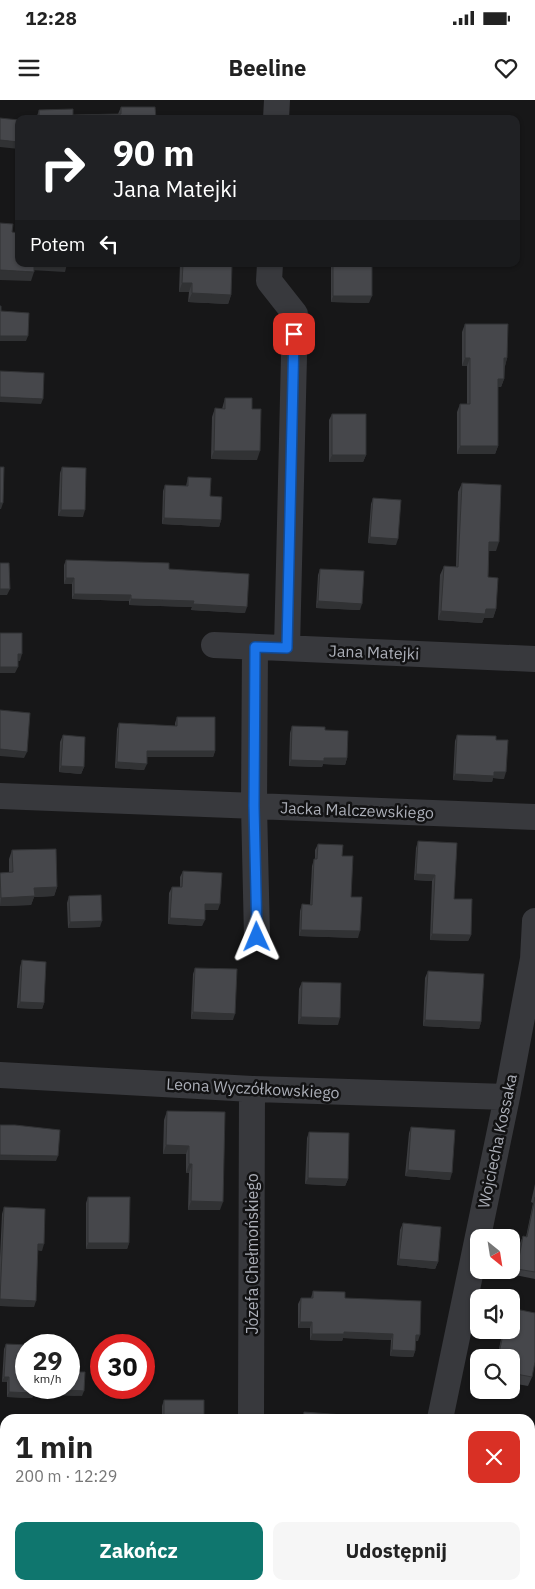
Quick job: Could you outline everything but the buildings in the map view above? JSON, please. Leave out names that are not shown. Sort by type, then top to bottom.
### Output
[{"type":"street","points":[[276,115],[277,100]]},
{"type":"street","points":[[270,267],[269,281],[295,314],[287,648]]},
{"type":"street","name":"Jana Matejki","points":[[214,646],[535,659]]},
{"type":"street","points":[[255,647],[254,806],[257,937]]},
{"type":"street","name":"Jacka Malczewskiego","points":[[0,796],[535,817]]},
{"type":"street","name":"Wojciecha Kossaka","points":[[441,1414],[507,1097],[533,959],[535,921]]},
{"type":"street","name":"Leona Wyczółkowskiego","points":[[0,1074],[252,1088],[507,1097]]},
{"type":"street","name":"Józefa Chełmońskiego","points":[[251,1414],[252,1088]]},
{"type":"route","points":[[257,937],[254,806],[255,647],[287,648],[294,334]]}]
